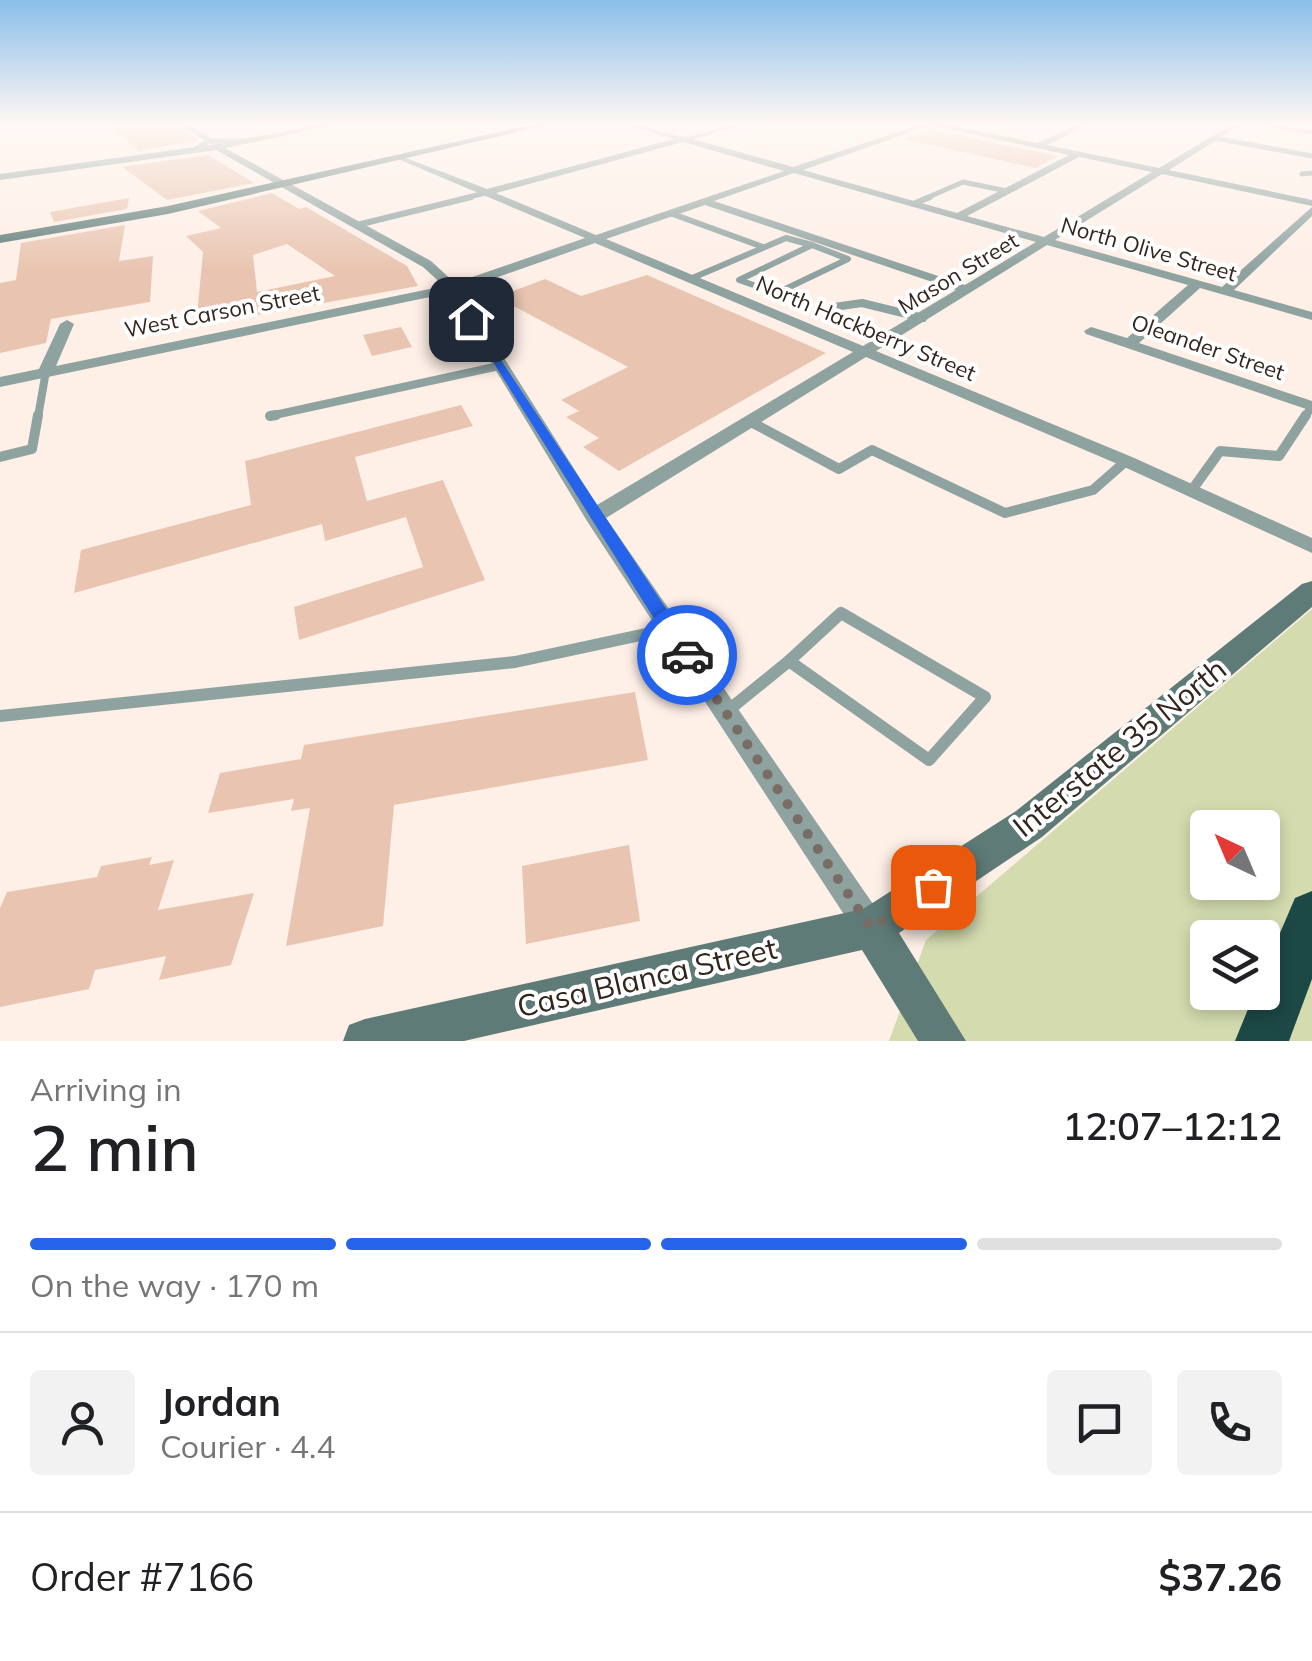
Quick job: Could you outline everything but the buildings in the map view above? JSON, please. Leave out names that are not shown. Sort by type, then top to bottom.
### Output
[{"type":"highway","points":[[1262,1041],[1312,915]]},
{"type":"street","points":[[0,177],[32,173]]},
{"type":"street","points":[[264,173],[427,264],[453,288],[594,516],[944,1041]]},
{"type":"street","points":[[0,239],[168,210],[333,173]]},
{"type":"street","name":"North Hackberry Street","points":[[438,173],[1126,461],[1312,546]]},
{"type":"street","points":[[485,192],[558,173]]},
{"type":"street","name":"West Carson Street","points":[[0,382],[453,288],[787,173]]},
{"type":"street","name":"North Olive Street","points":[[803,173],[1312,316]]},
{"type":"street","points":[[958,216],[1042,173]]},
{"type":"street","name":"Mason Street","points":[[594,516],[1160,173]]},
{"type":"street","points":[[1164,173],[1312,206]]},
{"type":"street","points":[[704,202],[968,290]]},
{"type":"street","points":[[1224,291],[1312,206]]},
{"type":"street","points":[[1129,344],[1198,283]]},
{"type":"street","points":[[46,371],[67,324]]},
{"type":"street","name":"Oleander Street","points":[[1090,332],[1312,406]]},
{"type":"street","name":"Interstate 35 North","points":[[871,928],[1029,824],[1312,591]]},
{"type":"street","name":"Casa Blanca Street","points":[[365,1041],[871,928]]},
{"type":"lane","points":[[1302,174],[1312,173]]},
{"type":"lane","points":[[913,204],[963,182],[1007,191]]},
{"type":"lane","points":[[357,225],[485,192]]},
{"type":"lane","points":[[670,213],[764,247]]},
{"type":"lane","points":[[690,279],[786,238],[812,245],[848,259],[776,293],[739,278],[812,245]]},
{"type":"lane","points":[[734,297],[756,287]]},
{"type":"lane","points":[[834,307],[862,303],[923,318]]},
{"type":"lane","points":[[270,416],[499,366]]},
{"type":"lane","points":[[0,457],[32,449],[46,371]]},
{"type":"lane","points":[[1192,490],[1220,451],[1279,456],[1312,406]]},
{"type":"lane","points":[[751,422],[840,470],[872,450],[1005,513],[1092,490],[1126,461]]},
{"type":"lane","points":[[724,714],[841,613],[985,696],[929,760],[789,661]]},
{"type":"lane","points":[[0,716],[516,662],[670,629]]},
{"type":"green space","points":[[1312,609],[1312,1041],[889,1041],[926,940]]},
{"type":"way so far","points":[[687,655],[871,928],[933,887]]},
{"type":"route","points":[[471,319],[594,516],[687,655]]}]
